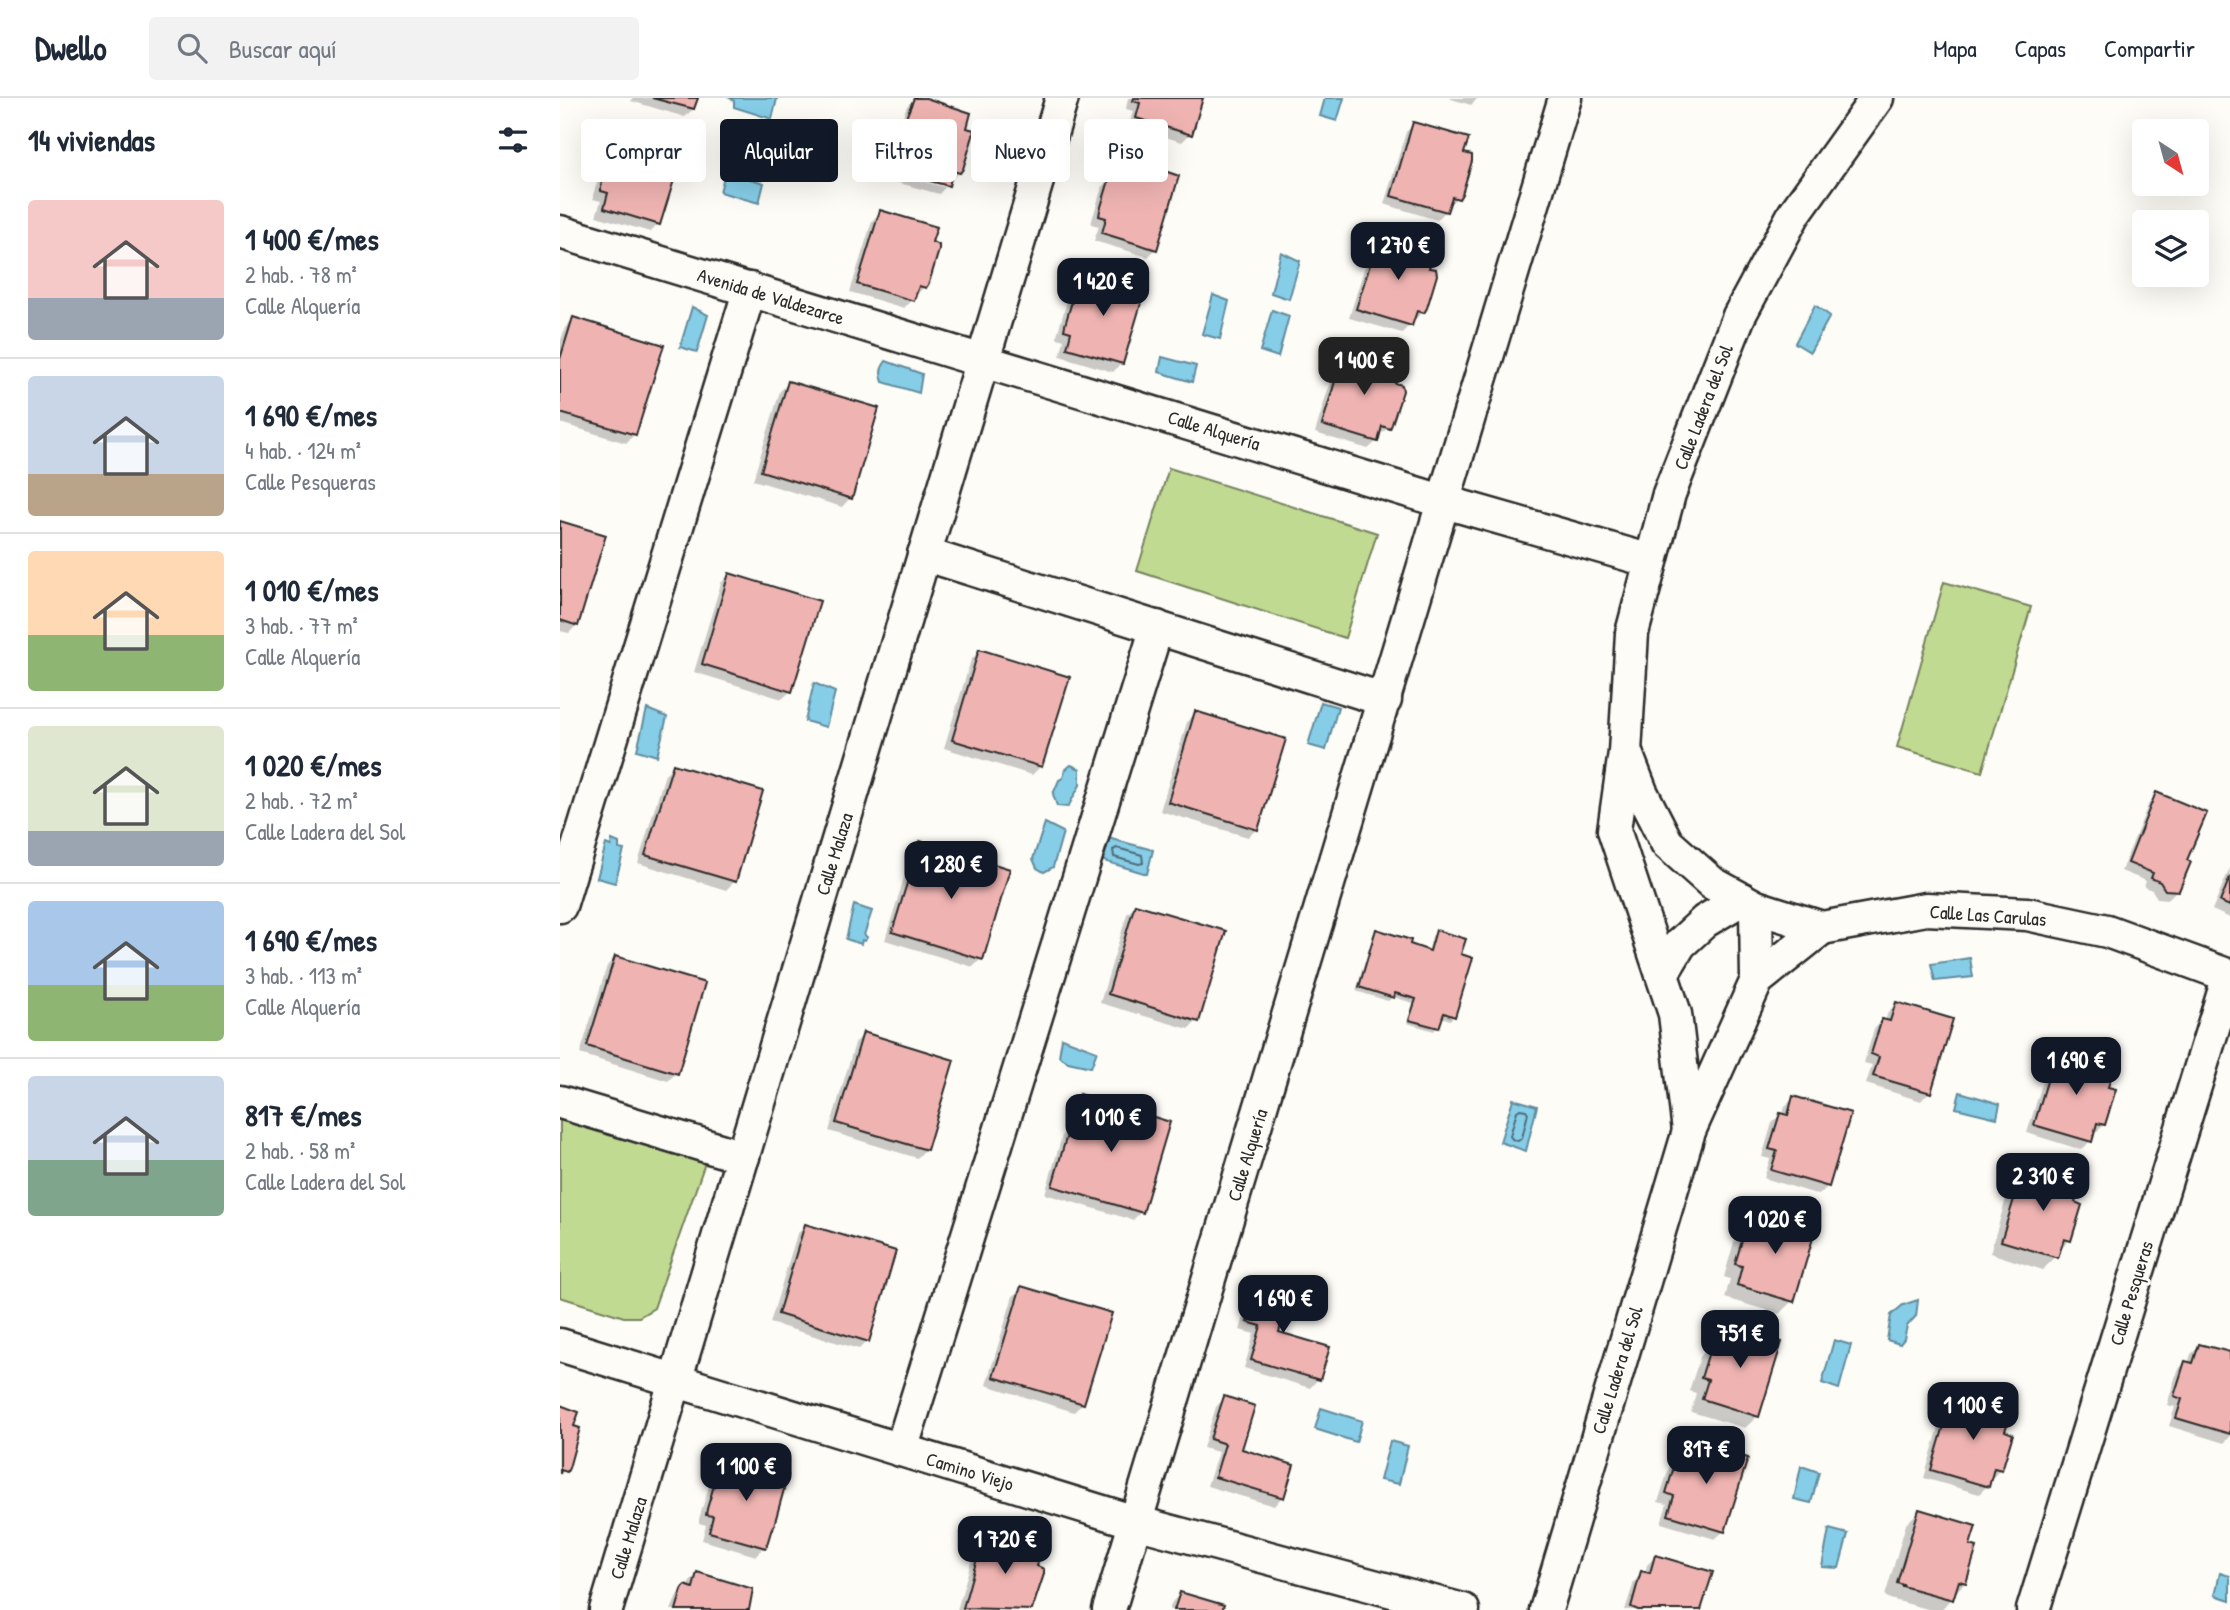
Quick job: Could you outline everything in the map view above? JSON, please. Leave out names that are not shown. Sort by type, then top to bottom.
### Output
[{"type":"street","name":"Calle Malaza","points":[[607,1610],[1062,98]]},
{"type":"street","name":"Calle Alquería","points":[[1109,1610],[1565,98]]},
{"type":"street","name":"Calle Ladera del Sol","points":[[1689,1131],[1675,1014],[1614,830],[1625,752],[1632,633],[1669,494],[1739,316],[1794,214],[1877,98]]},
{"type":"street","name":"Avenida de Valdezarce","points":[[560,232],[983,359]]},
{"type":"street","points":[[560,906],[750,289]]},
{"type":"street","name":"Calle Alquería","points":[[983,359],[1445,502],[1651,561]]},
{"type":"street","points":[[924,554],[1385,700]]},
{"type":"street","points":[[901,1450],[1157,627]]},
{"type":"street","name":"Calle Ladera del Sol","points":[[1625,752],[1667,843],[1712,883],[1749,903],[1822,928]]},
{"type":"street","name":"Calle Ladera del Sol","points":[[1749,903],[1757,980]]},
{"type":"street","points":[[1662,974],[1680,944],[1705,921],[1749,903]]},
{"type":"street","name":"Calle Las Carulas","points":[[1822,928],[1926,909],[2027,914],[2107,931],[2230,976]]},
{"type":"street","name":"Calle Ladera del Sol","points":[[1546,1610],[1689,1131],[1757,980],[1822,928]]},
{"type":"street","name":"Calle Pesqueras","points":[[2033,1610],[2230,976]]},
{"type":"street","points":[[560,1102],[743,1157]]},
{"type":"street","name":"Camino Viejo","points":[[560,1345],[1135,1522],[1463,1610]]},
{"type":"green space","points":[[1169,468],[1377,533],[1345,638],[1137,571]]},
{"type":"green space","points":[[1944,582],[2031,607],[1982,772],[1897,747]]},
{"type":"green space","points":[[560,1119],[705,1163],[654,1308],[639,1317],[624,1317],[560,1297]]},
{"type":"water","points":[[730,98],[777,99],[772,119],[734,107],[734,101]]},
{"type":"water","points":[[1325,98],[1344,98],[1337,121],[1320,116]]},
{"type":"water","points":[[722,182],[764,183],[759,203],[720,192]]},
{"type":"water","points":[[1281,252],[1300,261],[1289,299],[1271,293]]},
{"type":"water","points":[[1213,295],[1229,301],[1220,339],[1202,334]]},
{"type":"water","points":[[1815,305],[1830,316],[1810,352],[1795,343]]},
{"type":"water","points":[[692,307],[708,315],[697,352],[680,347]]},
{"type":"water","points":[[1272,310],[1289,316],[1278,357],[1260,351]]},
{"type":"water","points":[[1162,357],[1196,366],[1192,382],[1159,372]]},
{"type":"water","points":[[886,361],[922,374],[919,393],[883,382],[881,371]]},
{"type":"water","points":[[814,683],[835,692],[826,727],[805,721]]},
{"type":"water","points":[[1321,702],[1338,707],[1326,750],[1308,745]]},
{"type":"water","points":[[647,709],[667,717],[657,756],[637,750]]},
{"type":"water","points":[[1071,765],[1080,769],[1080,785],[1068,807],[1057,806],[1053,794],[1065,770]]},
{"type":"water","points":[[1045,823],[1063,832],[1053,867],[1044,872],[1037,868],[1033,859]]},
{"type":"water","points":[[1108,838],[1153,850],[1147,874],[1104,861]]},
{"type":"water","points":[[612,840],[619,843],[619,849],[624,850],[615,883],[597,878],[606,844],[611,846]]},
{"type":"water","points":[[854,905],[872,911],[864,935],[867,937],[861,944],[846,939]]},
{"type":"water","points":[[1970,958],[1973,977],[1935,981],[1931,964]]},
{"type":"water","points":[[1062,1038],[1097,1051],[1091,1067],[1068,1062],[1059,1056]]},
{"type":"water","points":[[1960,1092],[2000,1104],[1997,1118],[1956,1108]]},
{"type":"water","points":[[1513,1099],[1537,1106],[1526,1151],[1500,1142]]},
{"type":"water","points":[[1918,1300],[1916,1316],[1907,1326],[1904,1339],[1900,1344],[1887,1340],[1891,1315],[1903,1305]]},
{"type":"water","points":[[1834,1340],[1851,1345],[1839,1389],[1822,1383]]},
{"type":"water","points":[[1321,1408],[1362,1421],[1356,1442],[1315,1429]]},
{"type":"water","points":[[1390,1441],[1408,1446],[1399,1484],[1380,1480]]},
{"type":"water","points":[[1801,1466],[1819,1472],[1811,1503],[1794,1499]]},
{"type":"water","points":[[1829,1529],[1848,1534],[1839,1568],[1822,1567]]},
{"type":"water","points":[[2220,1573],[2230,1576],[2230,1600],[2215,1595]]},
{"type":"building","points":[[652,98],[698,98],[694,109]]},
{"type":"building","points":[[914,98],[926,98],[971,113],[967,128],[971,129],[971,143],[960,173],[957,172],[957,119],[906,119]]},
{"type":"building","points":[[1134,98],[1203,98],[1192,135],[1168,128],[1168,119],[1136,118],[1140,103],[1133,101]]},
{"type":"building","points":[[1413,122],[1469,138],[1464,153],[1472,155],[1472,161],[1462,194],[1459,199],[1452,197],[1447,212],[1391,196]]},
{"type":"building","points":[[1168,172],[1179,176],[1157,250],[1102,233],[1106,218],[1099,216],[1109,182],[1168,182]]},
{"type":"building","points":[[602,182],[673,182],[660,225],[604,208],[608,193],[601,191]]},
{"type":"building","points":[[934,182],[950,182],[949,186]]},
{"type":"building","points":[[880,210],[937,227],[932,242],[939,245],[939,250],[929,283],[926,288],[919,286],[914,301],[857,284]]},
{"type":"building","points":[[1379,236],[1434,252],[1429,268],[1436,269],[1437,275],[1427,308],[1424,313],[1417,311],[1412,326],[1356,309]]},
{"type":"building","points":[[1089,274],[1145,290],[1123,364],[1067,348],[1071,332],[1064,330],[1075,291],[1078,287],[1085,289]]},
{"type":"building","points":[[573,317],[664,345],[636,435],[560,413],[560,359]]},
{"type":"building","points":[[1344,351],[1400,368],[1395,383],[1402,385],[1403,391],[1390,429],[1382,426],[1378,442],[1322,425]]},
{"type":"building","points":[[788,381],[879,408],[852,499],[761,471]]},
{"type":"building","points":[[560,521],[606,535],[578,626],[560,620]]},
{"type":"building","points":[[729,573],[820,601],[792,692],[702,664]]},
{"type":"building","points":[[979,649],[1070,677],[1042,767],[952,740]]},
{"type":"building","points":[[1195,711],[1286,739],[1258,830],[1168,802]]},
{"type":"building","points":[[673,764],[763,791],[736,882],[645,855]]},
{"type":"building","points":[[2156,792],[2207,813],[2187,860],[2191,862],[2179,891],[2165,890],[2160,882],[2151,878],[2153,873],[2128,863]]},
{"type":"building","points":[[920,841],[1010,869],[983,960],[892,932]]},
{"type":"building","points":[[2230,877],[2230,906],[2220,902]]},
{"type":"building","points":[[1135,904],[1226,931],[1199,1022],[1108,994]]},
{"type":"building","points":[[1376,929],[1411,940],[1410,944],[1430,951],[1436,930],[1466,939],[1461,954],[1473,958],[1455,1017],[1444,1013],[1439,1028],[1409,1020],[1416,999],[1395,993],[1394,998],[1359,987]]},
{"type":"building","points":[[615,956],[705,983],[678,1074],[587,1046]]},
{"type":"building","points":[[1896,1002],[1953,1019],[1931,1093],[1873,1076],[1879,1057],[1871,1054],[1882,1019],[1890,1021]]},
{"type":"building","points":[[863,1032],[954,1060],[927,1150],[836,1123]]},
{"type":"building","points":[[2056,1051],[2114,1068],[2108,1087],[2116,1089],[2105,1125],[2097,1123],[2092,1142],[2034,1125]]},
{"type":"building","points":[[1079,1094],[1170,1122],[1143,1213],[1052,1186]]},
{"type":"building","points":[[1793,1096],[1851,1113],[1829,1187],[1771,1170],[1777,1151],[1769,1149],[1780,1113],[1788,1115]]},
{"type":"building","points":[[2024,1167],[2080,1184],[2075,1202],[2082,1205],[2071,1241],[2064,1239],[2058,1258],[2001,1241]]},
{"type":"building","points":[[1759,1211],[1816,1228],[1794,1302],[1737,1285],[1742,1266],[1735,1264],[1746,1227],[1753,1230]]},
{"type":"building","points":[[805,1224],[896,1251],[869,1342],[778,1314]]},
{"type":"building","points":[[1260,1279],[1292,1288],[1279,1332],[1330,1347],[1320,1380],[1251,1360],[1261,1326],[1247,1322]]},
{"type":"building","points":[[1021,1286],[1112,1313],[1084,1404],[993,1377]]},
{"type":"building","points":[[1725,1325],[1782,1342],[1759,1417],[1702,1399],[1708,1380],[1701,1378],[1712,1342],[1719,1344]]},
{"type":"building","points":[[2199,1344],[2230,1352],[2230,1434],[2176,1418],[2182,1399],[2174,1396],[2185,1361],[2193,1363]]},
{"type":"building","points":[[1953,1395],[2011,1413],[2005,1431],[2013,1434],[2002,1470],[1994,1468],[1989,1487],[1931,1470]]},
{"type":"building","points":[[1224,1396],[1255,1406],[1242,1449],[1294,1465],[1284,1498],[1215,1477],[1225,1444],[1210,1439]]},
{"type":"building","points":[[560,1405],[579,1412],[574,1426],[580,1428],[569,1468],[567,1472],[561,1470],[560,1474]]},
{"type":"building","points":[[1690,1441],[1748,1458],[1725,1532],[1668,1515],[1674,1496],[1666,1493],[1677,1457],[1685,1460]]},
{"type":"building","points":[[732,1458],[788,1475],[766,1548],[709,1532],[713,1516],[706,1515],[717,1475],[720,1471],[727,1473]]},
{"type":"building","points":[[1919,1509],[1976,1526],[1970,1545],[1977,1547],[1966,1583],[1959,1581],[1953,1600],[1897,1583]]},
{"type":"building","points":[[984,1534],[1041,1551],[1037,1566],[1044,1569],[1044,1574],[1032,1610],[963,1608]]},
{"type":"building","points":[[1655,1555],[1713,1572],[1701,1610],[1638,1610],[1631,1607],[1641,1571],[1650,1573]]},
{"type":"building","points":[[697,1572],[753,1589],[749,1610],[676,1610],[682,1590],[685,1585],[693,1588]]},
{"type":"building","points":[[1180,1592],[1224,1605],[1222,1610],[1174,1610]]}]
